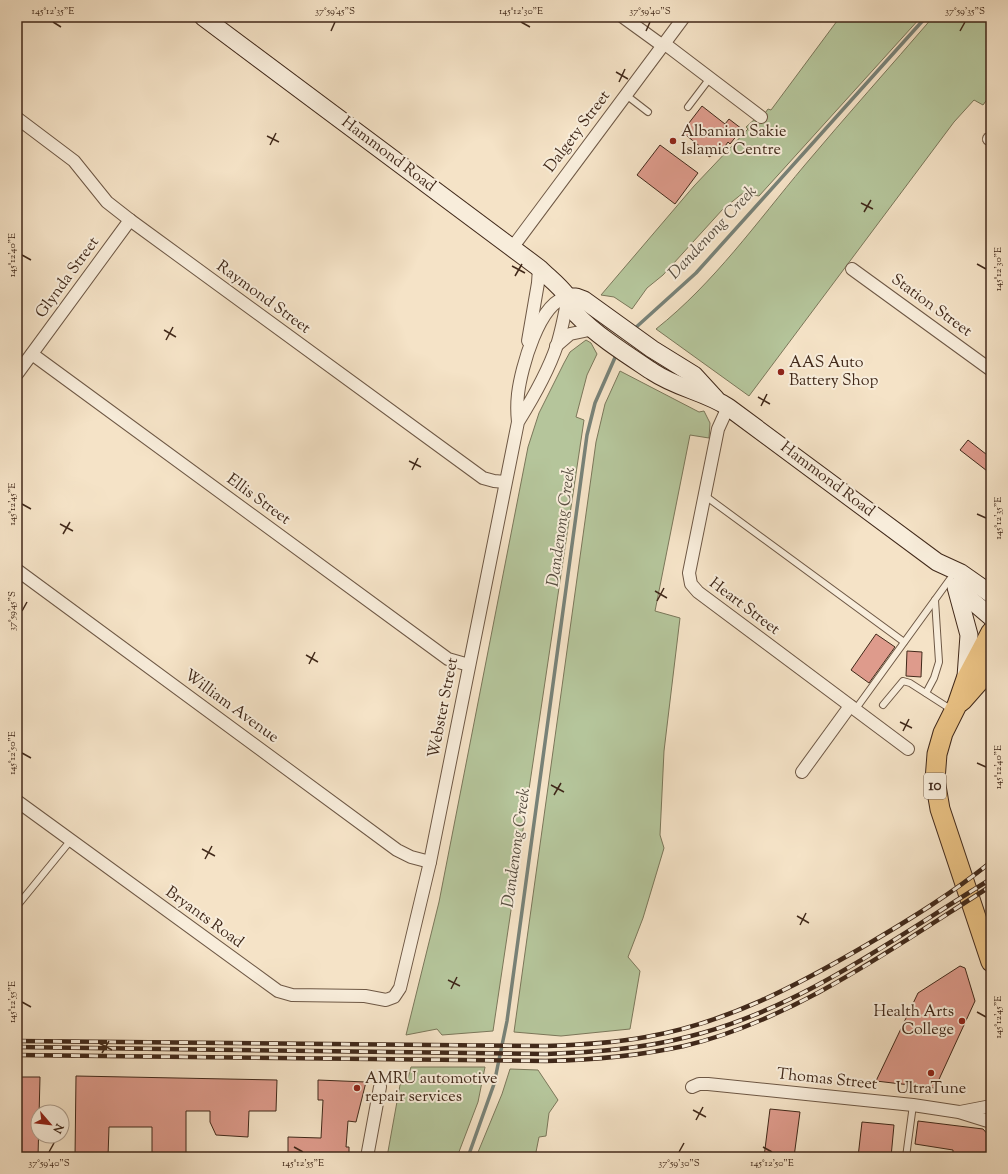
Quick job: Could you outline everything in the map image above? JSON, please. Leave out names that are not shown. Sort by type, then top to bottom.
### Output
[{"type":"main road","name":"Hammond Road","points":[[203,17],[538,268],[568,297],[576,313],[596,331],[642,365],[683,388],[722,403]]},
{"type":"main road","name":"Hammond Road","points":[[568,297],[576,297],[584,300],[652,350],[694,375],[722,403],[938,562],[961,573],[991,594]]},
{"type":"main road","name":"Hammond Road","points":[[938,562],[953,583],[968,599],[991,617]]},
{"type":"main road","points":[[953,583],[969,635],[966,679]]},
{"type":"main road","name":"10","points":[[991,632],[966,679],[956,708],[943,733],[937,754],[936,792],[952,847],[991,962]]},
{"type":"main road","name":"10","points":[[956,708],[991,668]]},
{"type":"street","points":[[623,17],[710,78],[761,117]]},
{"type":"street","name":"Dalgety Street","points":[[512,248],[684,17]]},
{"type":"street","name":"Raymond Street","points":[[17,118],[74,161],[107,202],[130,220],[483,478],[494,482],[506,482]]},
{"type":"street","name":"Glynda Street","points":[[17,374],[130,220]]},
{"type":"street","name":"Webster Street","points":[[394,997],[400,988],[430,862],[518,422],[518,392],[526,358],[538,283],[538,268]]},
{"type":"street","name":"Station Street","points":[[852,269],[991,370]]},
{"type":"street","name":"Webster Street","points":[[518,422],[532,399],[556,347],[568,297]]},
{"type":"street","name":"Webster Street","points":[[526,358],[542,321],[559,301],[568,297]]},
{"type":"street","name":"Webster Street","points":[[556,347],[570,334],[596,331]]},
{"type":"street","name":"Ellis Street","points":[[32,354],[448,659],[469,665]]},
{"type":"street","name":"Heart Street","points":[[722,403],[719,426],[689,573],[692,587],[908,749]]},
{"type":"street","name":"William Avenue","points":[[17,570],[397,850],[411,857],[430,862]]},
{"type":"street","points":[[802,772],[852,708]]},
{"type":"street","name":"Bryants Road","points":[[17,801],[278,991],[292,995],[365,996],[386,1000],[394,997]]},
{"type":"street","name":"Thomas Street","points":[[692,1087],[704,1084],[913,1105],[959,1112],[991,1122]]},
{"type":"street","points":[[367,1157],[380,1087]]},
{"type":"street","name":"Thomas Street","points":[[959,1112],[991,1106]]},
{"type":"lane","points":[[688,106],[710,78]]},
{"type":"lane","points":[[626,96],[648,112]]},
{"type":"lane","points":[[704,495],[904,642]]},
{"type":"lane","points":[[852,708],[904,642],[934,600],[953,583]]},
{"type":"lane","points":[[926,693],[934,678],[939,662],[934,600]]},
{"type":"lane","points":[[883,705],[903,681],[910,683],[956,708]]},
{"type":"lane","points":[[17,906],[71,840]]},
{"type":"lane","points":[[906,1157],[913,1105]]},
{"type":"green space","points":[[840,17],[921,17],[759,196],[743,193],[723,209],[663,275],[647,288],[632,309],[614,297],[601,295],[694,186],[748,129],[746,127],[756,118],[760,120],[768,109],[771,110]]},
{"type":"green space","points":[[933,17],[991,17],[991,94],[983,105],[974,100],[954,122],[749,396],[656,329],[697,292],[716,272],[820,147]]},
{"type":"green space","points":[[586,340],[591,343],[597,354],[587,375],[576,417],[584,420],[493,1031],[442,1035],[437,1029],[406,1035],[439,902],[528,447],[539,413],[564,363],[570,352]]},
{"type":"green space","points":[[620,371],[699,412],[704,411],[710,423],[709,438],[690,435],[655,611],[680,618],[664,751],[660,835],[664,848],[643,918],[628,957],[640,971],[630,1029],[561,1036],[514,1032],[596,442],[605,404]]},
{"type":"green space","points":[[411,1067],[485,1067],[478,1102],[457,1157],[387,1157],[400,1085],[408,1078]]},
{"type":"green space","points":[[510,1069],[538,1070],[558,1100],[549,1113],[546,1136],[539,1137],[535,1157],[476,1157],[502,1094]]},
{"type":"building","points":[[702,106],[725,124],[729,119],[742,129],[730,144],[728,142],[723,149],[709,157],[707,152],[682,132]]},
{"type":"building","points":[[660,145],[698,173],[675,204],[637,175]]},
{"type":"building","points":[[968,440],[991,458],[991,474],[960,450]]},
{"type":"building","points":[[876,634],[895,647],[869,683],[851,670]]},
{"type":"building","points":[[907,651],[922,652],[921,677],[906,676]]},
{"type":"building","points":[[960,966],[965,968],[975,1001],[935,1088],[876,1081],[918,993]]},
{"type":"building","points":[[76,1076],[277,1080],[276,1111],[249,1111],[248,1137],[216,1135],[210,1122],[210,1111],[186,1111],[186,1157],[152,1157],[152,1127],[109,1127],[108,1157],[75,1157]]},
{"type":"building","points":[[17,1077],[40,1077],[39,1104],[30,1104],[30,1144],[38,1144],[38,1157],[17,1157]]},
{"type":"building","points":[[318,1080],[366,1082],[356,1122],[348,1121],[346,1147],[349,1147],[349,1157],[288,1157],[288,1137],[321,1138],[323,1100],[318,1100]]},
{"type":"building","points":[[770,1109],[800,1112],[794,1157],[764,1157]]},
{"type":"building","points":[[918,1121],[983,1129],[990,1137],[985,1157],[953,1157],[953,1150],[915,1144]]},
{"type":"building","points":[[862,1122],[894,1125],[891,1157],[858,1157]]},
{"type":"waterway","name":"Dandenong Creek","points":[[633,330],[696,273],[926,17]]},
{"type":"waterway","name":"Dandenong Creek","points":[[468,1157],[494,1084],[507,1021],[587,435],[595,403],[617,353]]},
{"type":"railway","points":[[17,1041],[546,1046],[621,1041],[646,1037],[676,1031],[705,1022],[761,1001],[788,988],[900,925],[946,895],[991,862]]},
{"type":"railway","points":[[17,1047],[546,1054],[600,1051],[670,1041],[728,1025],[807,991],[882,948],[991,879]]},
{"type":"railway","points":[[17,1055],[546,1061],[581,1060],[650,1052],[684,1046],[725,1034],[804,1000],[881,956],[991,886]]},
{"type":"place","name":"Albanian Sakie Islamic Centre","points":[[673,141]]},
{"type":"place","name":"AAS Auto Battery Shop","points":[[781,372]]},
{"type":"place","name":"Health Arts College","points":[[962,1021]]},
{"type":"place","name":"UltraTune","points":[[931,1073]]},
{"type":"place","name":"AMRU automotive repair services","points":[[357,1088]]}]
